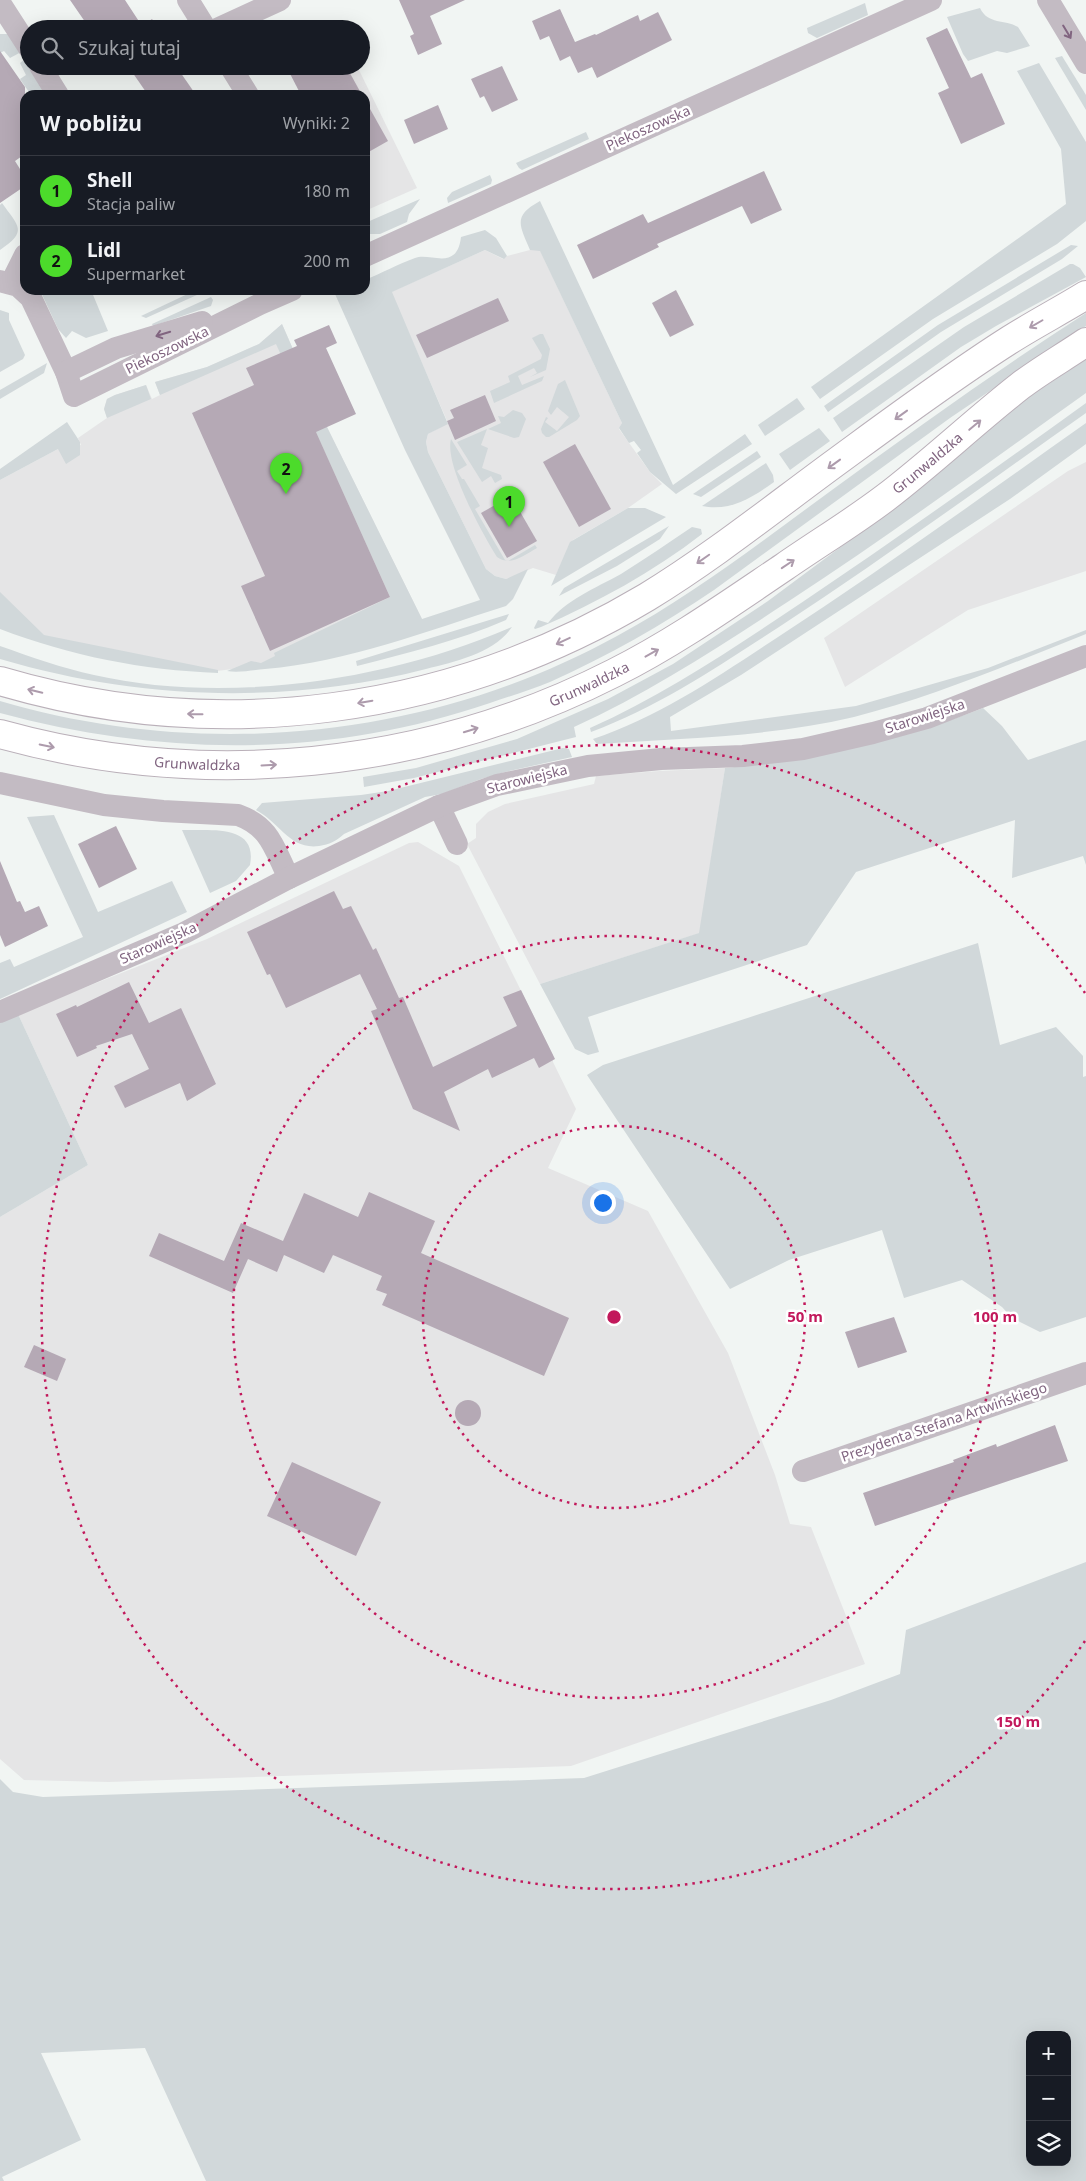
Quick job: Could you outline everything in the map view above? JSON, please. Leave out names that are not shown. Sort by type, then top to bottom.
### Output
[{"type":"main road","points":[[0,681],[69,699],[110,706],[184,714],[244,715],[302,711],[385,698],[446,684],[498,668],[564,640],[648,596],[706,557],[973,364],[1086,295]]},
{"type":"main road","name":"Grunwaldzka","points":[[0,734],[69,751],[138,762],[234,766],[311,762],[363,754],[433,740],[503,721],[579,690],[667,645],[883,499],[1017,388],[1086,342]]},
{"type":"street","points":[[188,0],[200,20]]},
{"type":"street","points":[[237,20],[280,0]]},
{"type":"street","name":"Piekoszowska","points":[[370,254],[931,0]]},
{"type":"street","points":[[1048,0],[1086,63]]},
{"type":"street","points":[[0,3],[20,34]]},
{"type":"street","points":[[46,75],[55,90]]},
{"type":"street","points":[[236,75],[245,90]]},
{"type":"street","points":[[20,262],[5,282],[20,288]]},
{"type":"street","points":[[28,295],[66,372]]},
{"type":"street","name":"Piekoszowska","points":[[260,304],[116,348],[66,372],[74,396],[281,295]]},
{"type":"street","name":"Starowiejska","points":[[0,1012],[184,933],[289,878],[439,806],[497,785],[577,767],[660,759],[743,756],[803,749],[927,718],[1086,656]]},
{"type":"street","points":[[0,784],[104,805],[163,811],[238,815],[253,822],[270,838],[289,878]]},
{"type":"street","points":[[439,806],[457,844]]},
{"type":"street","name":"Prezydenta Stefana Artwińskiego","points":[[803,1471],[1086,1373]]},
{"type":"shaded area","points":[[865,3],[868,15],[817,38],[808,33],[807,28]]},
{"type":"shaded area","points":[[980,8],[987,17],[1018,27],[1030,46],[1007,53],[997,51],[968,61],[947,17]]},
{"type":"shaded area","points":[[0,34],[8,34],[20,48],[20,53],[10,58],[4,51],[0,53]]},
{"type":"shaded area","points":[[1062,56],[1086,95],[1086,110],[1055,58]]},
{"type":"shaded area","points":[[1039,63],[1086,142],[1086,221],[1057,244],[933,319],[820,399],[811,387],[1066,204],[1061,149],[1017,71]]},
{"type":"shaded area","points":[[26,75],[37,75],[46,90],[28,90],[20,79]]},
{"type":"shaded area","points":[[331,75],[361,75],[369,90],[302,90]]},
{"type":"shaded area","points":[[370,92],[417,188],[370,209]]},
{"type":"shaded area","points":[[586,132],[589,139],[522,170],[516,163]]},
{"type":"shaded area","points":[[490,175],[491,184],[448,203],[447,198],[452,192]]},
{"type":"shaded area","points":[[420,199],[409,214],[407,222],[380,234],[370,234],[370,221]]},
{"type":"shaded area","points":[[540,201],[673,485],[745,434],[752,444],[676,494],[650,472],[637,453],[641,450],[634,441],[629,443],[619,428],[622,423],[540,251],[530,250],[521,227],[522,216],[531,206]]},
{"type":"shaded area","points":[[2,203],[18,228],[15,238],[0,250],[0,205]]},
{"type":"shaded area","points":[[485,230],[496,238],[507,256],[504,259],[485,250],[392,292],[448,424],[428,434],[426,442],[428,452],[486,569],[495,576],[506,579],[528,569],[513,599],[506,606],[357,653],[296,665],[236,672],[227,671],[251,661],[261,663],[275,656],[274,653],[390,597],[276,344],[160,395],[155,382],[207,367],[259,344],[282,324],[327,427],[422,619],[480,600],[405,450],[335,295],[370,295],[370,278],[415,258],[449,257],[458,248],[461,237]]},
{"type":"shaded area","points":[[1071,245],[1078,246],[1062,259],[941,332],[828,412],[824,406],[938,325]]},
{"type":"shaded area","points":[[485,250],[503,259],[507,256],[530,250],[540,250],[622,423],[619,429],[650,472],[662,484],[628,508],[573,540],[556,575],[533,568],[506,579],[495,576],[486,569],[428,452],[426,442],[428,434],[448,423],[391,292]]},
{"type":"shaded area","points":[[1070,264],[1080,268],[1086,277],[961,347],[842,432],[833,418],[964,327]]},
{"type":"shaded area","points":[[42,295],[93,295],[108,331],[86,338],[72,331],[66,338],[58,329]]},
{"type":"shaded area","points":[[185,295],[197,295],[146,318],[141,316]]},
{"type":"shaded area","points":[[211,297],[213,300],[211,306],[153,326],[152,324]]},
{"type":"shaded area","points":[[0,310],[9,313],[9,320],[25,355],[23,359],[0,372]]},
{"type":"shaded area","points":[[1086,313],[1086,326],[950,418],[714,590],[655,628],[614,651],[535,688],[429,721],[369,734],[307,742],[246,745],[185,744],[123,738],[0,713],[0,701],[77,720],[156,731],[236,734],[315,730],[393,718],[470,698],[545,671],[617,636],[673,603],[753,548],[958,400]]},
{"type":"shaded area","points":[[282,324],[327,427],[422,619],[312,659],[217,671],[43,637],[0,593],[0,480],[58,449],[81,445],[78,438],[107,418],[104,409],[107,399],[146,385],[152,399],[160,395],[155,382],[207,367],[259,344]]},
{"type":"shaded area","points":[[543,334],[550,349],[546,370],[530,377],[537,373],[534,368],[518,376],[522,385],[544,376],[542,381],[494,403],[490,391],[510,382],[508,376],[541,359],[542,355],[532,338]]},
{"type":"shaded area","points":[[1086,359],[1086,393],[902,525],[763,618],[657,684],[574,727],[576,737],[414,778],[364,787],[363,777],[416,768],[517,739],[608,699],[673,664],[768,601],[924,485],[1027,398]]},
{"type":"shaded area","points":[[47,363],[44,373],[0,399],[0,390]]},
{"type":"shaded area","points":[[565,380],[580,416],[577,420],[549,437],[546,437],[541,429],[546,417],[548,418],[545,422],[557,431],[569,417],[557,407],[551,415],[548,411],[558,384]]},
{"type":"shaded area","points":[[146,385],[151,399],[107,418],[104,409],[107,399]]},
{"type":"shaded area","points":[[797,398],[805,409],[765,436],[758,425]]},
{"type":"shaded area","points":[[1086,403],[1086,413],[818,601],[688,685],[641,710],[591,732],[590,728],[673,685],[840,577]]},
{"type":"shaded area","points":[[513,410],[522,413],[526,419],[519,437],[514,438],[488,429],[501,423],[498,416],[504,417]]},
{"type":"shaded area","points":[[67,422],[80,442],[80,455],[66,464],[58,449],[0,480],[0,469]]},
{"type":"shaded area","points":[[1086,423],[1086,444],[1010,499],[741,675],[670,717],[671,731],[856,706],[988,668],[1086,630],[1086,634],[913,700],[822,724],[726,736],[597,744],[593,739],[664,708],[731,668],[893,560]]},
{"type":"shaded area","points":[[819,428],[830,441],[790,470],[779,454]]},
{"type":"shaded area","points":[[487,429],[481,445],[488,448],[482,468],[501,475],[502,479],[495,483],[491,476],[482,482],[457,442]]},
{"type":"shaded area","points":[[451,439],[467,465],[457,471],[480,506],[475,509],[507,561],[497,557],[466,499],[453,465],[450,450]]},
{"type":"shaded area","points":[[757,451],[761,457],[701,497],[693,494]]},
{"type":"shaded area","points":[[1086,462],[1086,571],[968,610],[845,687],[824,638],[1068,471]]},
{"type":"shaded area","points":[[766,463],[773,475],[774,482],[766,488],[732,505],[722,507],[702,506]]},
{"type":"shaded area","points":[[628,508],[645,508],[666,517],[551,586],[570,542]]},
{"type":"shaded area","points":[[669,526],[660,539],[617,566],[559,596],[564,588]]},
{"type":"shaded area","points":[[692,527],[701,529],[702,534],[645,574],[604,597],[541,627],[534,628],[538,620],[548,623],[572,601],[621,574]]},
{"type":"shaded area","points":[[535,545],[537,548],[517,559],[509,561]]},
{"type":"shaded area","points":[[0,592],[44,635],[218,670],[218,673],[162,669],[107,660],[53,647],[0,629]]},
{"type":"shaded area","points":[[509,614],[506,620],[470,634],[357,666],[356,661]]},
{"type":"shaded area","points":[[512,627],[495,644],[473,655],[449,663],[373,681],[320,688],[266,692],[212,693],[159,690],[105,683],[52,673],[0,659],[0,646],[82,672],[145,684],[198,688],[252,687],[360,674],[413,662],[464,646]]},
{"type":"shaded area","points":[[983,708],[1002,726],[1028,760],[1086,740],[1086,865],[1083,856],[1012,878],[1015,820],[856,872],[807,945],[588,1017],[599,1052],[588,1055],[575,1049],[540,984],[699,933],[725,768],[824,754],[856,747],[919,730]]},
{"type":"shaded area","points":[[563,748],[569,749],[572,757],[505,772],[442,794],[425,797],[344,834],[332,842],[319,846],[300,844],[293,840],[256,810],[262,803],[388,791]]},
{"type":"shaded area","points":[[725,768],[700,933],[540,984],[467,844],[476,838],[476,824],[488,812],[505,804],[594,784],[596,776]]},
{"type":"shaded area","points":[[54,815],[98,912],[172,881],[187,912],[0,999],[0,963],[10,959],[14,967],[83,937],[27,817]]},
{"type":"shaded area","points":[[182,830],[217,830],[239,836],[247,842],[250,851],[250,865],[236,881],[210,893]]},
{"type":"shaded area","points":[[418,842],[459,866],[553,1055],[553,1062],[576,1109],[548,1168],[648,1211],[728,1353],[775,1475],[790,1524],[811,1527],[865,1664],[571,1766],[109,1782],[24,1780],[0,1759],[0,1217],[88,1165],[18,1014],[207,939],[409,843]]},
{"type":"shaded area","points":[[978,943],[1000,1045],[1056,1027],[1083,1056],[1083,1077],[1086,1076],[1086,1317],[1040,1332],[1012,1318],[1002,1307],[962,1280],[904,1298],[882,1230],[789,1260],[730,1289],[587,1075],[603,1065]]},
{"type":"shaded area","points":[[18,1014],[88,1165],[0,1217],[0,1021]]},
{"type":"shaded area","points":[[1086,1562],[1086,2181],[206,2181],[145,2048],[41,2053],[81,2140],[2,2177],[4,2181],[0,2181],[0,1779],[13,1792],[43,1797],[584,1778],[831,1700],[900,1674],[906,1630]]},
{"type":"building","points":[[70,0],[125,0],[138,20],[84,20]]},
{"type":"building","points":[[399,0],[465,0],[430,16],[442,44],[418,55],[410,36],[414,34]]},
{"type":"building","points":[[560,9],[575,42],[596,35],[638,15],[640,21],[658,12],[672,40],[597,78],[592,67],[578,73],[570,56],[560,61],[549,36],[540,40],[532,21]]},
{"type":"building","points":[[947,28],[971,78],[982,73],[1005,124],[961,144],[938,93],[949,88],[926,38]]},
{"type":"building","points":[[0,51],[25,87],[25,90],[20,90],[20,158],[15,161],[20,169],[20,189],[0,203]]},
{"type":"building","points":[[502,66],[518,100],[492,112],[484,96],[480,98],[471,79]]},
{"type":"building","points":[[134,75],[182,75],[193,90],[145,90]]},
{"type":"building","points":[[291,75],[351,75],[359,90],[298,90]]},
{"type":"building","points":[[438,105],[448,129],[414,144],[404,120]]},
{"type":"building","points":[[370,109],[388,141],[370,151]]},
{"type":"building","points":[[764,171],[782,210],[751,224],[742,206],[657,244],[659,247],[593,279],[577,245],[643,214],[648,223]]},
{"type":"building","points":[[676,290],[694,325],[670,337],[652,303]]},
{"type":"building","points":[[498,298],[509,321],[427,358],[416,335]]},
{"type":"building","points":[[329,325],[337,343],[326,348],[356,414],[316,432],[390,597],[270,651],[241,586],[265,576],[192,413],[254,385],[246,368],[297,346],[294,340]]},
{"type":"building","points":[[485,395],[496,421],[455,440],[447,421],[454,418],[450,410]]},
{"type":"building","points":[[575,444],[611,509],[579,527],[543,462]]},
{"type":"building","points":[[511,496],[537,541],[507,558],[481,513]]},
{"type":"building","points":[[116,826],[137,869],[99,888],[78,844]]},
{"type":"building","points":[[0,861],[17,902],[20,901],[25,912],[39,906],[48,926],[5,947],[0,935]]},
{"type":"building","points":[[334,891],[343,909],[351,906],[373,950],[376,948],[399,998],[403,997],[433,1067],[517,1026],[503,997],[521,990],[555,1059],[539,1068],[534,1058],[492,1078],[488,1069],[444,1092],[460,1131],[413,1109],[371,1011],[377,1009],[360,974],[286,1008],[270,974],[267,975],[247,932]]},
{"type":"building","points":[[129,982],[149,1023],[181,1008],[216,1084],[187,1101],[180,1083],[125,1108],[114,1086],[149,1069],[132,1034],[96,1046],[97,1048],[77,1057],[56,1014],[76,1005],[77,1007]]},
{"type":"building","points":[[369,1192],[435,1221],[421,1253],[569,1318],[544,1376],[382,1305],[387,1294],[376,1290],[382,1276],[333,1255],[324,1273],[284,1255],[277,1272],[248,1259],[233,1293],[149,1256],[159,1233],[224,1261],[241,1223],[283,1241],[304,1193],[358,1217]]},
{"type":"building","points":[[894,1317],[907,1352],[858,1368],[845,1332]]},
{"type":"building","points":[[34,1345],[66,1359],[57,1381],[24,1367]]},
{"type":"building","points":[[468,1400],[477,1404],[481,1413],[477,1422],[468,1426],[459,1422],[455,1413],[459,1404]]},
{"type":"building","points":[[1055,1425],[1068,1461],[875,1526],[863,1493],[954,1462],[953,1460],[996,1444],[997,1447]]},
{"type":"building","points":[[292,1462],[381,1502],[356,1556],[267,1516]]},
{"type":"place","name":"Lidl","points":[[286,494]]},
{"type":"place","name":"Shell","points":[[509,527]]}]
